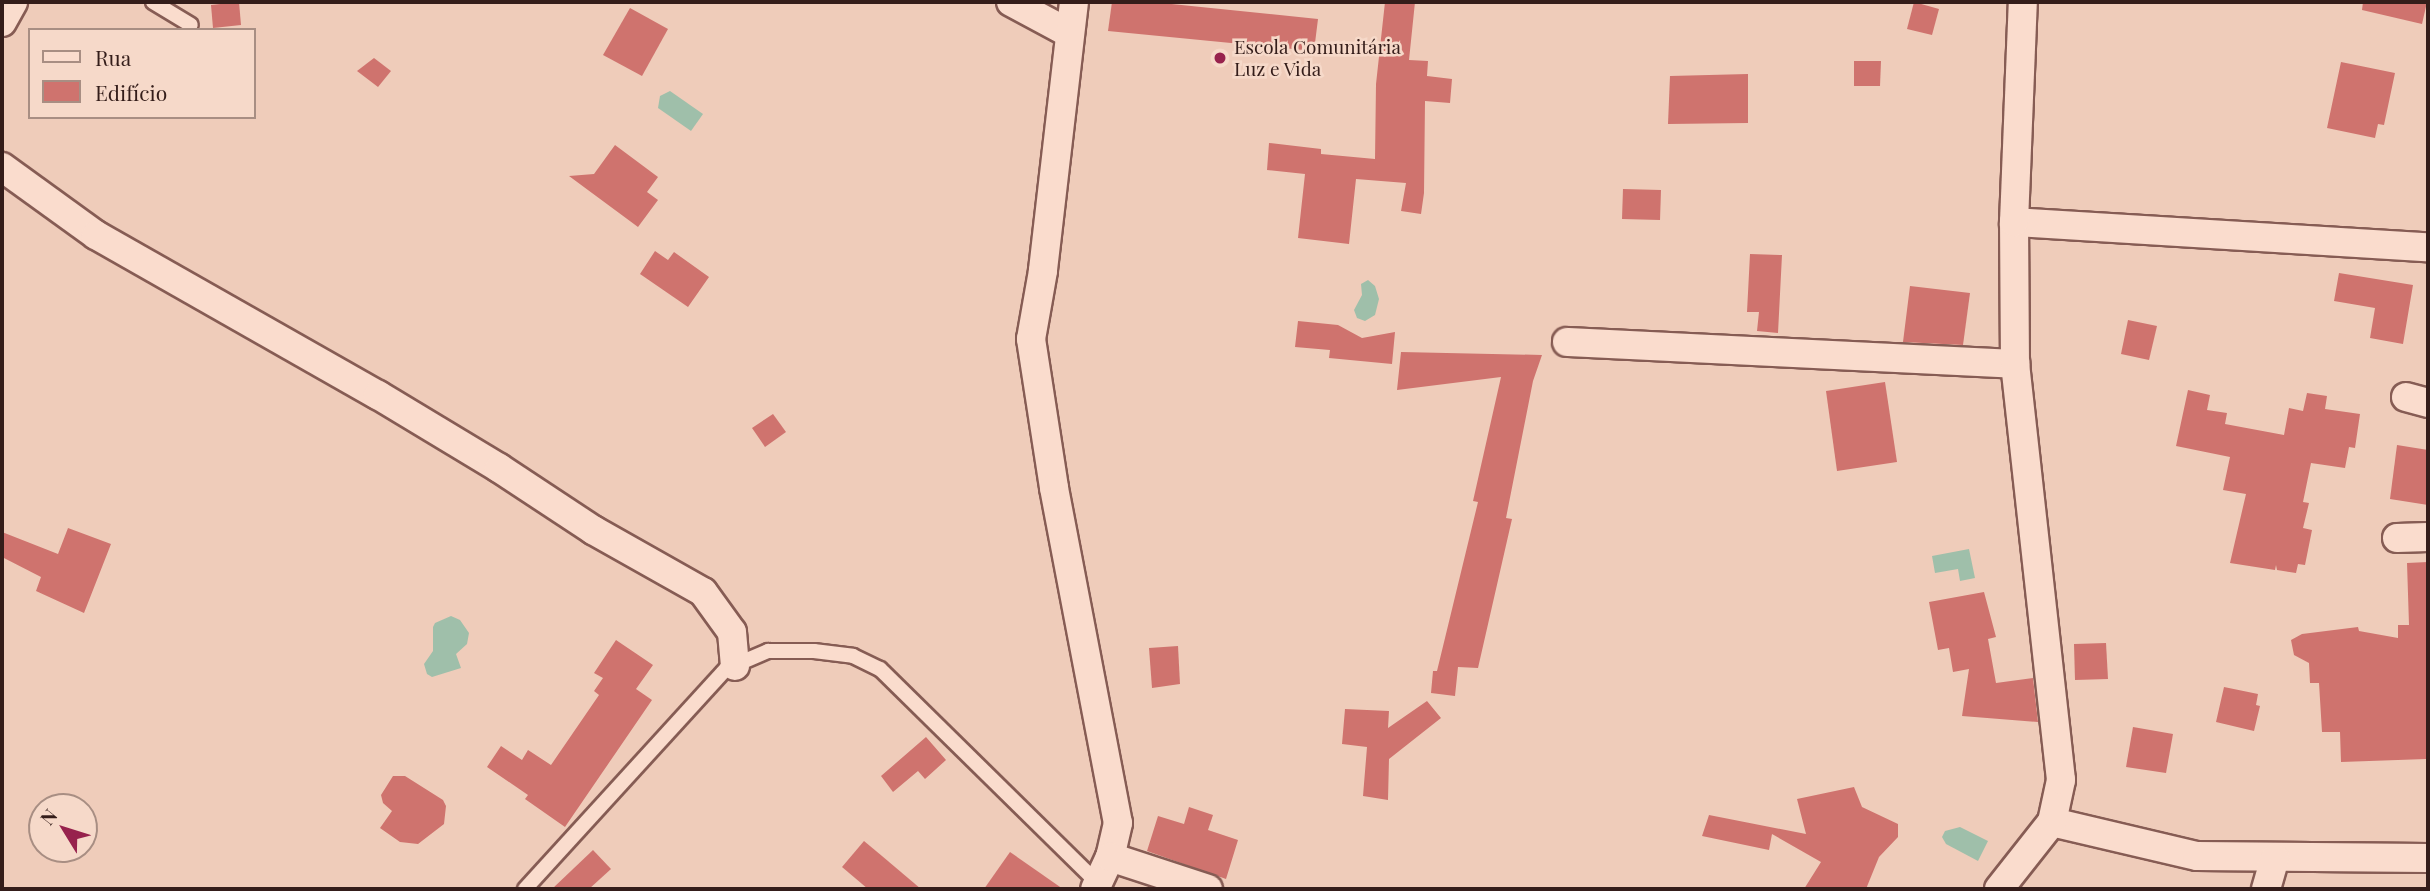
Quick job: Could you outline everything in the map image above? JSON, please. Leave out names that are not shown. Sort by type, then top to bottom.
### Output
[{"type":"street","points":[[2,22],[13,2]]},
{"type":"street","points":[[1011,2],[1069,33]]},
{"type":"street","points":[[1074,2],[1043,271],[1031,339],[1054,488],[1118,823],[1110,857],[1097,886]]},
{"type":"street","points":[[1999,889],[2052,822],[2061,780],[2015,364],[2014,222],[2023,2]]},
{"type":"street","points":[[2,167],[96,235],[378,395],[499,468],[593,530],[703,592],[732,632],[735,666]]},
{"type":"street","points":[[2014,222],[2428,247]]},
{"type":"street","points":[[1567,342],[2015,364]]},
{"type":"street","points":[[2397,538],[2428,537]]},
{"type":"street","points":[[2052,822],[2197,856],[2428,858]]},
{"type":"street","points":[[1110,857],[1208,889]]},
{"type":"street","points":[[2266,889],[2275,858]]},
{"type":"lane","points":[[153,2],[191,25]]},
{"type":"lane","points":[[525,889],[726,669],[768,651],[853,656],[880,670],[1097,886]]},
{"type":"shaded area","points":[[670,91],[703,114],[691,131],[658,108],[660,96]]},
{"type":"shaded area","points":[[1368,280],[1375,286],[1379,299],[1375,315],[1365,321],[1357,318],[1354,310],[1362,295],[1361,284]]},
{"type":"shaded area","points":[[1969,549],[1975,578],[1960,581],[1958,569],[1935,573],[1932,556]]},
{"type":"shaded area","points":[[451,616],[460,620],[469,633],[467,644],[456,654],[461,668],[432,677],[427,674],[424,664],[433,651],[433,627],[435,623]]},
{"type":"shaded area","points":[[1960,827],[1988,841],[1978,861],[1946,844],[1942,837],[1945,831]]},
{"type":"building","points":[[239,2],[241,25],[213,28],[211,5]]},
{"type":"building","points":[[1112,2],[1152,2],[1318,19],[1314,51],[1108,31]]},
{"type":"building","points":[[1385,2],[1415,2],[1409,60],[1428,61],[1427,76],[1452,79],[1450,103],[1425,101],[1424,193],[1421,214],[1401,211],[1406,183],[1356,179],[1349,244],[1298,238],[1305,174],[1267,170],[1269,143],[1321,149],[1321,154],[1375,159],[1376,84]]},
{"type":"building","points":[[1914,2],[1939,9],[1932,35],[1907,29]]},
{"type":"building","points":[[2363,2],[2427,2],[2422,24],[2362,10]]},
{"type":"building","points":[[630,8],[668,29],[642,76],[603,55]]},
{"type":"building","points":[[374,58],[391,71],[378,87],[357,71]]},
{"type":"building","points":[[1854,61],[1881,61],[1880,86],[1854,86]]},
{"type":"building","points":[[2341,62],[2395,73],[2384,125],[2378,124],[2375,138],[2327,128]]},
{"type":"building","points":[[1748,74],[1748,123],[1668,124],[1670,76]]},
{"type":"building","points":[[615,145],[658,177],[647,192],[658,200],[638,227],[569,176],[594,174]]},
{"type":"building","points":[[1623,189],[1661,190],[1660,220],[1622,219]]},
{"type":"building","points":[[655,251],[668,260],[674,252],[709,277],[688,307],[640,274]]},
{"type":"building","points":[[1750,254],[1782,255],[1778,333],[1757,331],[1759,312],[1747,312]]},
{"type":"building","points":[[2339,273],[2413,285],[2403,344],[2370,338],[2375,308],[2334,301]]},
{"type":"building","points":[[1910,286],[1970,293],[1963,345],[1903,342]]},
{"type":"building","points":[[2128,320],[2157,326],[2149,360],[2121,354]]},
{"type":"building","points":[[1298,321],[1338,325],[1362,338],[1395,332],[1392,364],[1329,358],[1330,350],[1295,347]]},
{"type":"building","points":[[1401,352],[1542,355],[1533,381],[1506,518],[1512,519],[1478,668],[1458,667],[1455,696],[1431,693],[1433,671],[1437,671],[1478,502],[1473,501],[1501,377],[1397,390]]},
{"type":"building","points":[[1885,382],[1897,462],[1837,471],[1826,391]]},
{"type":"building","points":[[2188,390],[2210,395],[2207,410],[2227,413],[2225,424],[2284,435],[2289,408],[2303,411],[2307,393],[2327,396],[2325,409],[2360,414],[2355,448],[2349,447],[2345,468],[2311,463],[2303,502],[2309,503],[2303,528],[2312,530],[2305,565],[2298,564],[2296,573],[2277,570],[2276,565],[2275,570],[2230,563],[2246,494],[2223,490],[2230,457],[2176,446]]},
{"type":"building","points":[[773,414],[786,432],[765,447],[752,428]]},
{"type":"building","points":[[2397,445],[2428,450],[2428,505],[2390,499]]},
{"type":"building","points":[[68,528],[111,544],[84,613],[36,591],[41,577],[2,557],[2,532],[58,554]]},
{"type":"building","points":[[2428,562],[2426,759],[2341,762],[2340,732],[2322,732],[2319,683],[2310,683],[2309,663],[2294,655],[2291,640],[2302,634],[2358,627],[2359,631],[2398,638],[2398,625],[2409,625],[2407,563]]},
{"type":"building","points":[[1984,592],[1996,637],[1988,639],[1996,683],[2033,678],[2038,722],[1962,716],[1969,669],[1953,672],[1949,648],[1938,650],[1929,602]]},
{"type":"building","points":[[616,640],[653,665],[636,689],[652,700],[565,827],[525,799],[528,795],[487,767],[501,746],[522,760],[528,750],[551,765],[599,695],[594,691],[603,678],[594,673]]},
{"type":"building","points":[[2106,643],[2108,679],[2075,680],[2074,644]]},
{"type":"building","points":[[1178,646],[1180,684],[1152,688],[1149,648]]},
{"type":"building","points":[[2224,687],[2258,694],[2256,705],[2260,706],[2254,731],[2216,722]]},
{"type":"building","points":[[1427,701],[1441,718],[1389,759],[1388,800],[1363,796],[1367,747],[1342,744],[1345,709],[1389,711],[1388,728]]},
{"type":"building","points":[[2133,727],[2173,734],[2166,773],[2126,767]]},
{"type":"building","points":[[926,737],[946,760],[925,779],[918,771],[893,792],[881,776]]},
{"type":"building","points":[[393,776],[405,776],[443,800],[446,806],[444,824],[418,844],[400,842],[380,828],[392,811],[383,803],[381,795]]},
{"type":"building","points":[[1854,787],[1862,807],[1898,824],[1898,837],[1879,857],[1866,889],[1804,889],[1821,862],[1772,834],[1769,850],[1702,836],[1709,815],[1806,834],[1797,799]]},
{"type":"building","points":[[1189,807],[1213,815],[1208,830],[1238,840],[1226,879],[1147,851],[1158,816],[1184,824]]},
{"type":"building","points":[[864,841],[921,889],[868,889],[842,867]]},
{"type":"building","points":[[593,850],[611,869],[589,889],[552,889]]},
{"type":"building","points":[[1010,852],[1063,889],[984,889]]},
{"type":"place","name":"Escola Comunitária Luz e Vida","points":[[1220,58]]}]
